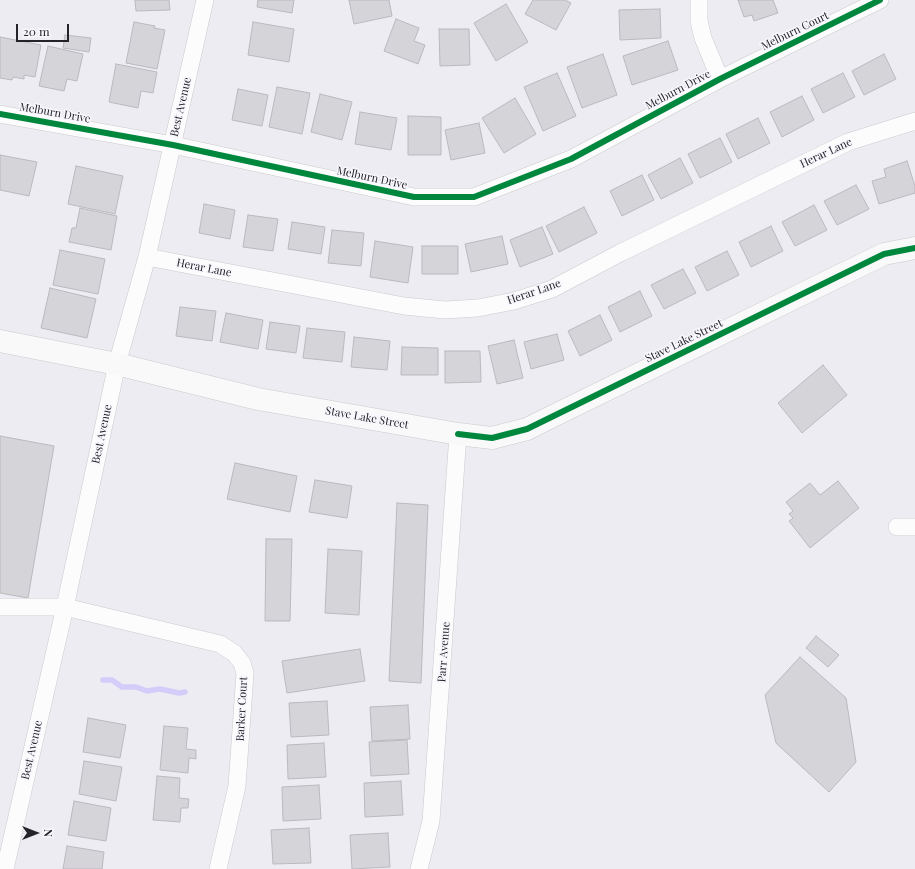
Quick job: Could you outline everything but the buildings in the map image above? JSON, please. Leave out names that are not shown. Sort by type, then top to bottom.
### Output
[{"type":"main road","name":"Stave Lake Street","points":[[0,341],[117,364],[258,399],[458,434],[492,438],[527,429],[884,254],[915,248]]},
{"type":"street","name":"Best Avenue","points":[[5,869],[65,607],[117,364],[147,257],[205,0]]},
{"type":"street","points":[[699,0],[699,21],[703,38],[720,79]]},
{"type":"street","name":"Melburn Court","points":[[720,79],[880,0]]},
{"type":"street","name":"Melburn Drive","points":[[0,114],[172,145],[414,197],[474,197],[571,159],[720,79]]},
{"type":"street","name":"Herar Lane","points":[[147,257],[404,306],[445,310],[478,308],[514,301],[552,289],[620,253],[848,142],[915,121]]},
{"type":"street","name":"Parr Avenue","points":[[419,869],[432,814],[458,434]]},
{"type":"street","points":[[897,527],[915,527]]},
{"type":"street","points":[[0,607],[65,607]]},
{"type":"street","name":"Barker Court","points":[[65,607],[220,644],[234,653],[242,663],[244,673],[236,786],[218,869]]},
{"type":"waterway","points":[[103,680],[112,680],[122,687],[136,687],[147,691],[160,689],[179,693],[185,692]]},
{"type":"cycle path","points":[[0,114],[173,145],[414,197],[474,197],[571,159],[720,79],[880,0]]},
{"type":"cycle path","points":[[458,434],[492,438],[527,429],[884,254],[915,248]]}]
